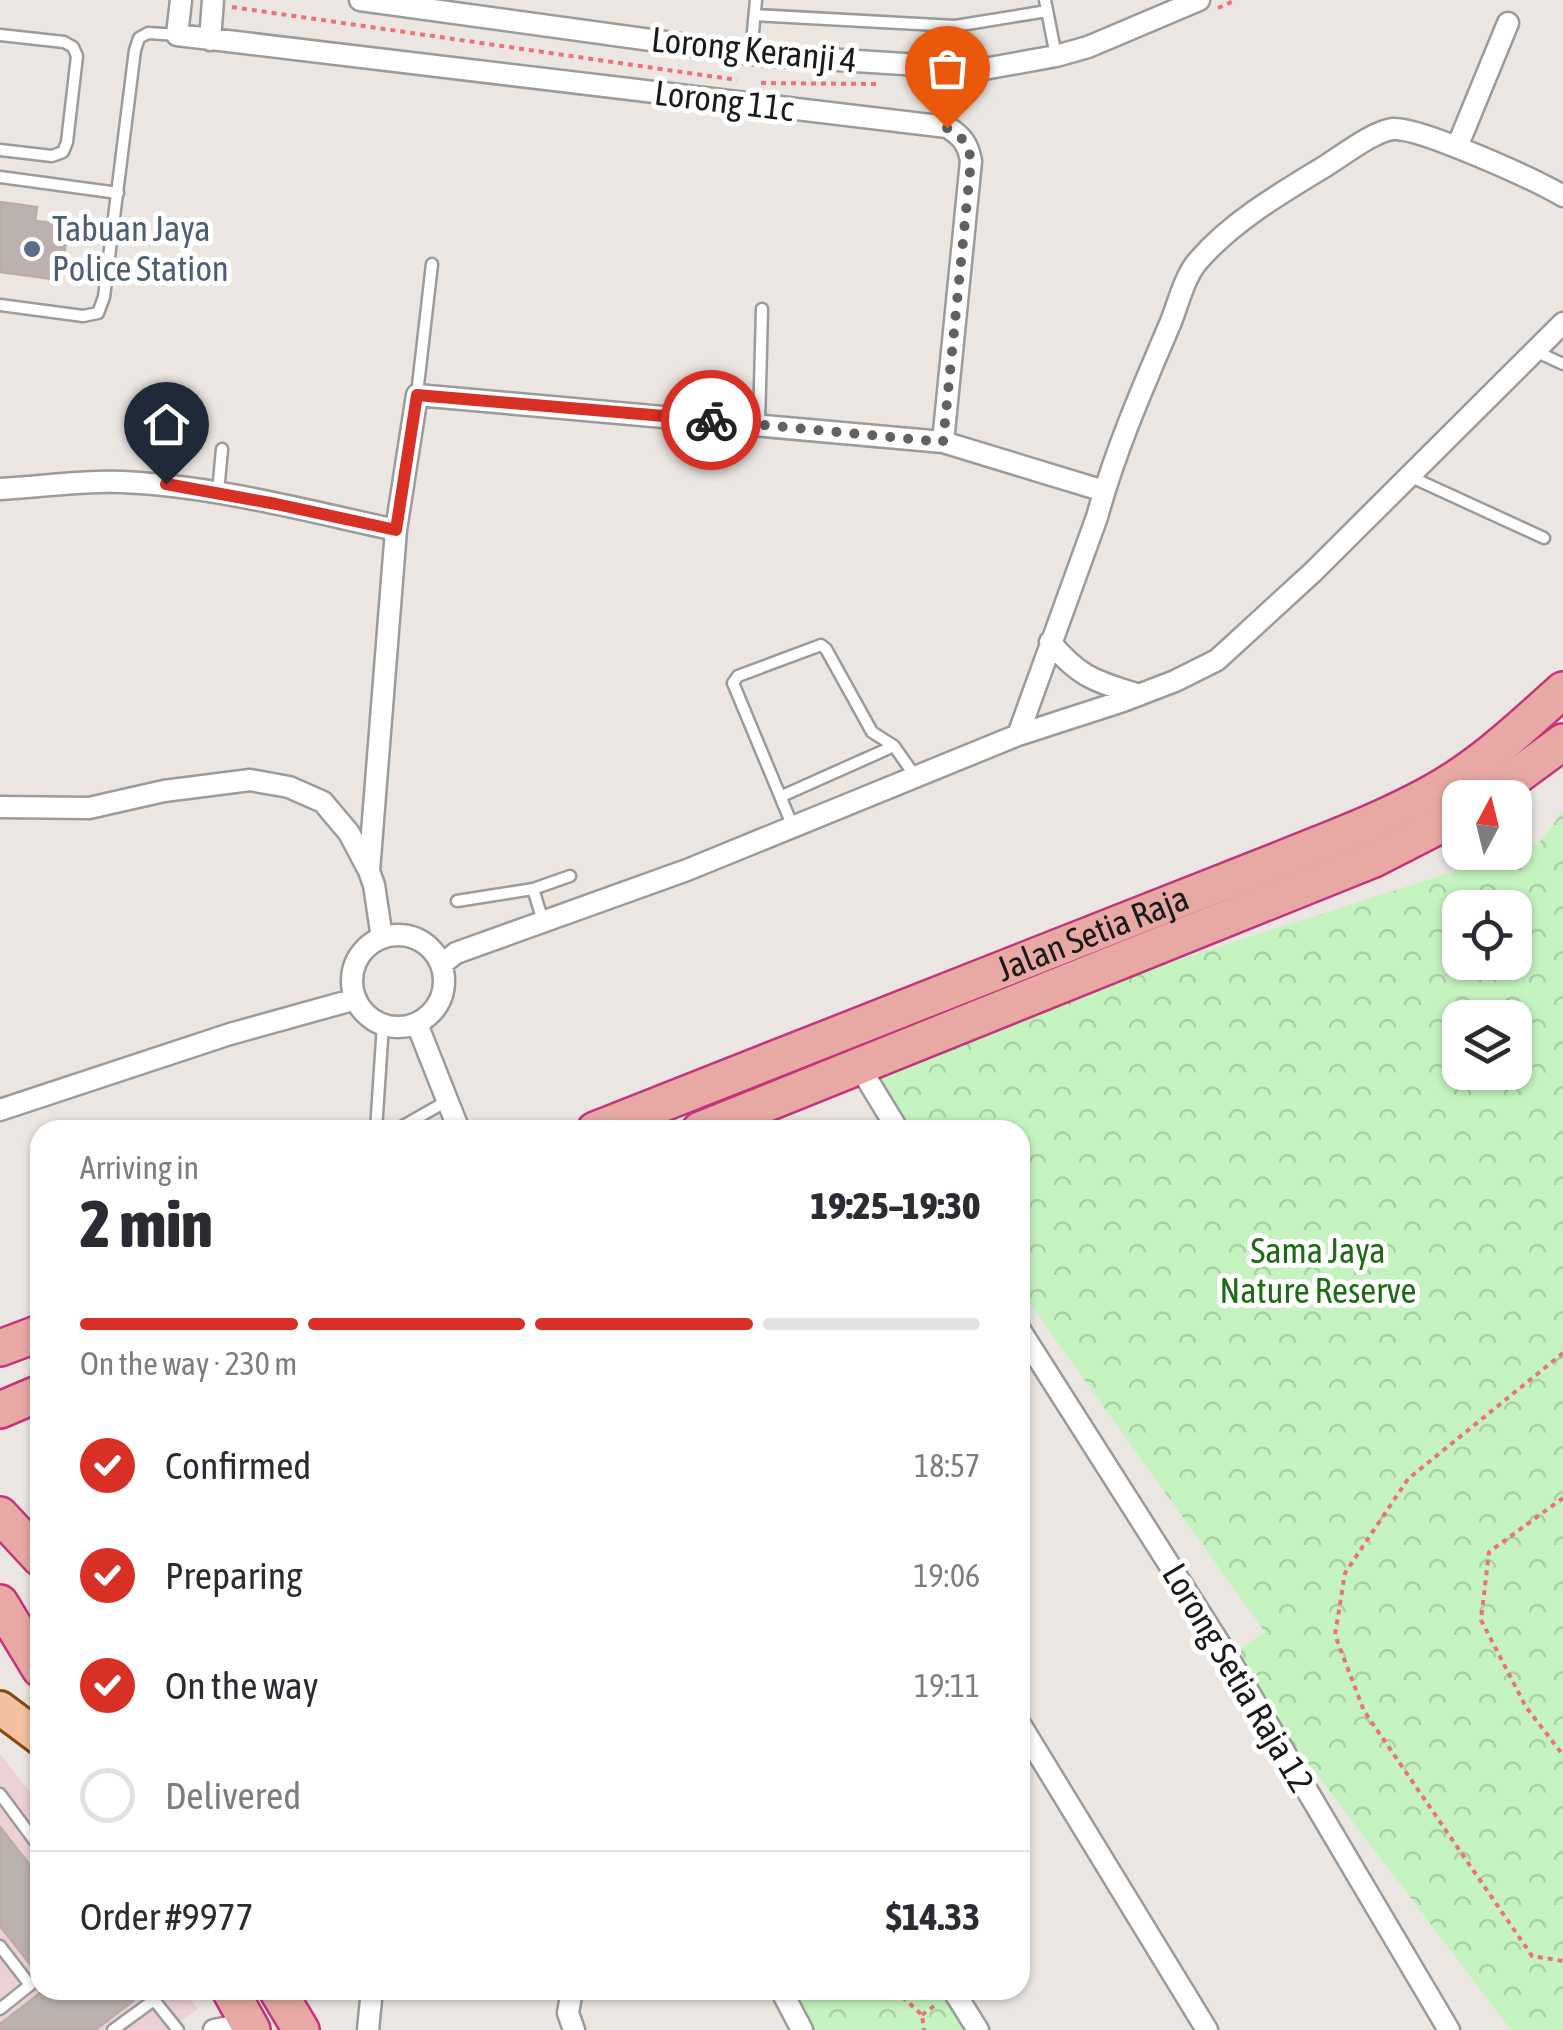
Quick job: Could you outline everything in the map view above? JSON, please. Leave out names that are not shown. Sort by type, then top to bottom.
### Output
[{"type":"highway","name":"Jalan Setia Raja","points":[[620,1120],[1282,859],[1432,794],[1481,760],[1563,690]]},
{"type":"highway","points":[[1481,760],[1505,758],[1539,733],[1563,725]]},
{"type":"highway","points":[[1511,780],[1563,742]]},
{"type":"highway","name":"Jalan Setia Raja","points":[[725,1120],[1374,859],[1442,823]]},
{"type":"highway","points":[[0,1348],[30,1336]]},
{"type":"highway","points":[[0,1410],[30,1397]]},
{"type":"highway","points":[[0,1514],[30,1547]]},
{"type":"highway","points":[[0,1603],[30,1652]]},
{"type":"highway","points":[[236,2000],[250,2026]]},
{"type":"highway","points":[[283,2000],[301,2030]]},
{"type":"main road","points":[[0,1332],[30,1332]]},
{"type":"main road","points":[[0,1708],[30,1730]]},
{"type":"street","points":[[177,35],[181,0]]},
{"type":"street","points":[[210,40],[213,0]]},
{"type":"street","name":"Lorong Keranji 4","points":[[360,0],[751,54],[984,69],[1088,47],[1199,0]]},
{"type":"street","points":[[1457,147],[1508,23]]},
{"type":"street","name":"Lorong 11c","points":[[177,35],[947,128],[969,146],[971,161],[943,442]]},
{"type":"street","points":[[1018,735],[1104,491],[1194,265],[1228,230],[1292,186],[1391,129],[1457,147],[1563,196]]},
{"type":"street","points":[[442,964],[456,953],[687,870],[1018,735],[1175,681],[1217,660],[1312,572],[1563,323]]},
{"type":"street","points":[[369,870],[396,530],[417,395],[943,442],[1104,491]]},
{"type":"street","points":[[0,490],[118,481],[166,484],[396,530]]},
{"type":"street","points":[[1050,642],[1087,678],[1139,695]]},
{"type":"street","points":[[0,807],[89,808],[164,791],[250,780],[289,787],[323,802],[349,833],[374,884],[382,938]]},
{"type":"street","points":[[406,935],[428,945],[442,964],[444,988],[436,1009],[416,1024],[383,1024],[372,1018],[356,999],[352,974],[362,952],[382,938],[406,935]]},
{"type":"street","points":[[0,1110],[230,1034],[356,999]]},
{"type":"street","points":[[416,1024],[455,1120]]},
{"type":"street","points":[[859,1066],[892,1120]]},
{"type":"street","name":"Lorong Setia Raja 12","points":[[1030,1346],[1228,1657],[1449,2030]]},
{"type":"street","points":[[1030,1740],[1206,2030]]},
{"type":"street","points":[[368,2030],[371,2000]]},
{"type":"street","points":[[570,2000],[568,2013],[574,2030]]},
{"type":"street","points":[[786,2000],[802,2030]]},
{"type":"street","points":[[959,2000],[978,2030]]},
{"type":"street","points":[[214,2030],[250,2026]]},
{"type":"lane","points":[[751,54],[756,0]]},
{"type":"lane","points":[[755,15],[955,26],[1046,6],[1056,56]]},
{"type":"lane","points":[[0,305],[83,316],[98,313],[104,298],[135,50],[139,38],[148,33],[177,35]]},
{"type":"lane","points":[[0,35],[64,42],[73,46],[77,56],[63,152],[52,156],[0,150]]},
{"type":"lane","points":[[0,177],[118,193]]},
{"type":"lane","points":[[417,395],[432,264]]},
{"type":"lane","points":[[758,424],[762,309]]},
{"type":"lane","points":[[1534,352],[1563,364]]},
{"type":"lane","points":[[218,494],[222,448]]},
{"type":"lane","points":[[1409,476],[1544,538]]},
{"type":"lane","points":[[793,827],[733,682],[738,676],[820,645],[826,649],[872,732],[894,746],[916,777]]},
{"type":"lane","points":[[782,796],[894,746]]},
{"type":"lane","points":[[457,900],[533,889],[570,876]]},
{"type":"lane","points":[[533,889],[544,922]]},
{"type":"lane","points":[[377,1120],[383,1024]]},
{"type":"lane","points":[[414,1120],[447,1101]]},
{"type":"lane","points":[[0,1794],[30,1834]]},
{"type":"lane","points":[[0,1946],[30,1976]]},
{"type":"lane","points":[[0,2008],[30,1985]]},
{"type":"lane","points":[[113,2030],[145,2000]]},
{"type":"lane","points":[[154,2000],[178,2030]]},
{"type":"path","points":[[1563,1353],[1408,1479],[1345,1572],[1336,1635],[1364,1712],[1532,1956],[1563,1961]]},
{"type":"path","points":[[1563,1498],[1489,1552],[1482,1620],[1526,1707],[1563,1756]]},
{"type":"path","points":[[907,2000],[922,2014],[924,2030]]},
{"type":"shaded area","points":[[0,1754],[30,1792],[30,2000],[191,2000],[198,2009],[169,2030],[0,2030]]},
{"type":"green space","name":"Sama Jaya Nature Reserve","points":[[1563,811],[1563,2030],[1511,2030],[1228,1657],[1265,1632],[1030,1304],[1030,1120],[898,1120],[859,1066],[933,1038],[1457,870],[1532,870],[1532,846],[1538,844]]},
{"type":"green space","points":[[790,2000],[951,2000],[970,2030],[806,2030]]},
{"type":"building","name":"Tabuan Jaya Police Station","points":[[0,202],[37,207],[35,221],[68,225],[61,280],[0,272]]},
{"type":"building","points":[[0,1827],[30,1865],[30,1964],[0,1926]]},
{"type":"building","points":[[31,2000],[133,2001],[95,2030],[0,2030],[0,2024]]},
{"type":"way so far","points":[[711,420],[943,442],[971,161],[969,146],[947,128]]},
{"type":"place","name":"Tabuan Jaya Police Station","points":[[32,249]]},
{"type":"route","points":[[166,484],[396,530],[417,395],[711,420]]}]
